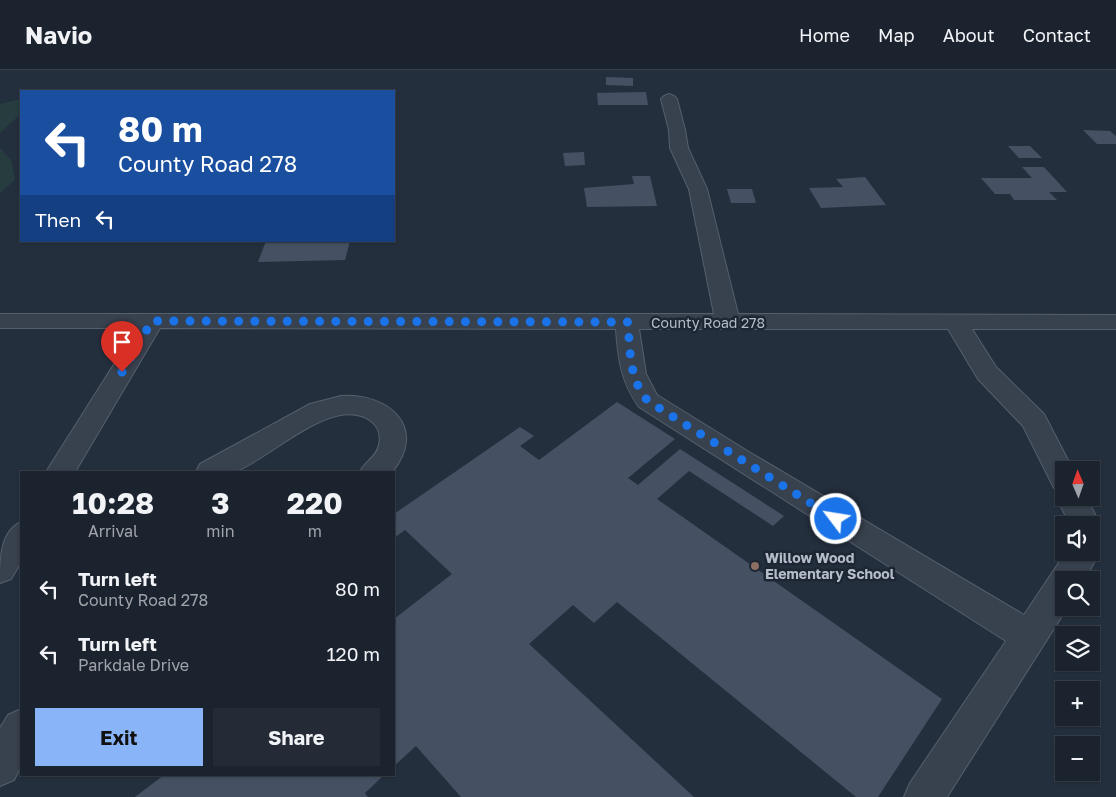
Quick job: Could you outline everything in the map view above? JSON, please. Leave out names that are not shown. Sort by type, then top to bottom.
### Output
[{"type":"street","points":[[669,99],[677,130],[679,148],[698,189],[728,323]]},
{"type":"street","points":[[61,471],[152,321]]},
{"type":"street","name":"County Road 278","points":[[0,322],[1116,322]]},
{"type":"street","points":[[628,322],[634,377],[641,393],[648,401],[739,459],[1030,637]]},
{"type":"street","points":[[956,323],[987,373],[1034,421],[1055,462]]},
{"type":"street","points":[[212,471],[319,411],[338,406],[353,405],[366,407],[386,420],[394,435],[394,445],[388,461],[375,471]]},
{"type":"street","points":[[0,570],[20,537]]},
{"type":"street","points":[[924,797],[1055,598]]},
{"type":"street","points":[[0,766],[20,730]]},
{"type":"green space","points":[[20,100],[20,115],[0,133],[0,104]]},
{"type":"green space","points":[[0,148],[11,160],[15,180],[0,193]]},
{"type":"building","points":[[606,77],[633,78],[633,86],[606,85]]},
{"type":"building","points":[[646,92],[648,105],[598,105],[597,93]]},
{"type":"building","points":[[1083,130],[1110,131],[1116,136],[1116,144],[1097,144]]},
{"type":"building","points":[[1008,146],[1030,146],[1042,158],[1019,158]]},
{"type":"building","points":[[584,152],[585,165],[565,166],[563,153]]},
{"type":"building","points":[[1022,167],[1044,167],[1067,192],[1049,192],[1057,200],[1014,200],[1010,194],[995,194],[981,178],[1032,178]]},
{"type":"building","points":[[632,176],[650,176],[657,206],[587,207],[584,188],[634,184]]},
{"type":"building","points":[[865,177],[886,205],[821,208],[809,188],[843,187],[836,179]]},
{"type":"building","points":[[727,189],[752,189],[756,203],[731,203]]},
{"type":"building","points":[[266,242],[350,242],[345,260],[258,262]]},
{"type":"building","points":[[617,402],[675,439],[628,478],[638,485],[680,449],[784,516],[773,526],[689,471],[657,499],[942,699],[878,797],[856,797],[617,602],[594,623],[573,605],[529,644],[694,797],[461,797],[416,746],[395,765],[395,618],[452,574],[405,530],[395,537],[395,513],[520,427],[534,436],[520,446],[539,460]]},
{"type":"building","points":[[163,776],[383,776],[365,793],[368,797],[135,797]]},
{"type":"place","name":"Willow Wood Elementary School","points":[[755,566]]},
{"type":"route","points":[[122,372],[152,321],[628,322],[634,377],[641,393],[648,401],[836,519]]}]
